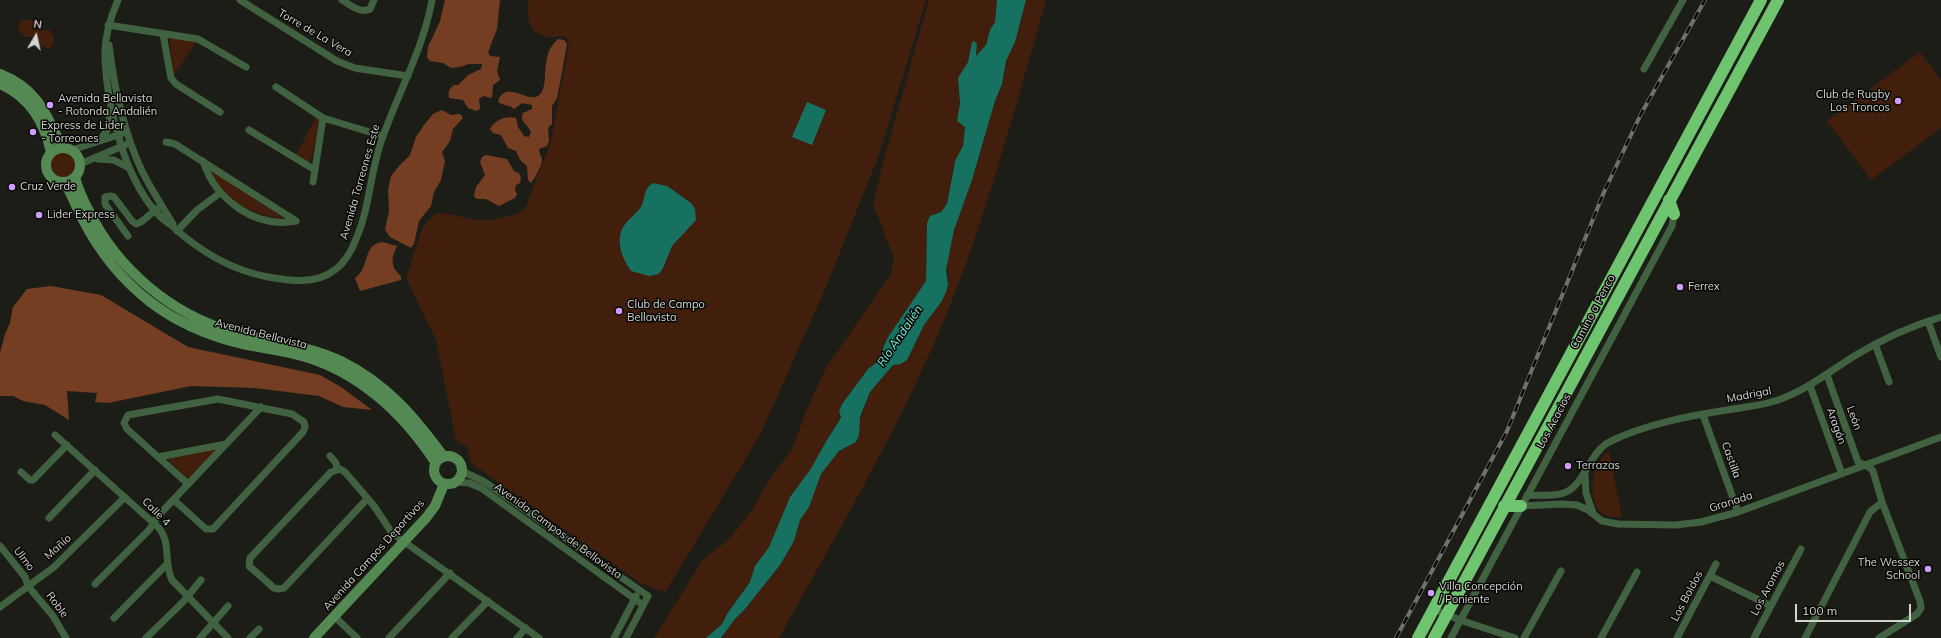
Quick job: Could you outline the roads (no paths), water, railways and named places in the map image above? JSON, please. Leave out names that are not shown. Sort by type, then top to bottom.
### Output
[{"type":"highway","name":"Camino a Penco","points":[[1418,638],[1761,0]]},
{"type":"highway","name":"Camino a Penco","points":[[1434,638],[1778,0]]},
{"type":"highway","points":[[1669,200],[1674,214]]},
{"type":"highway","points":[[1504,506],[1521,506]]},
{"type":"street","points":[[96,143],[106,134],[108,130],[110,102],[105,58],[108,25],[118,0]]},
{"type":"street","name":"Torre de La Vera","points":[[240,0],[337,61],[355,68],[408,76]]},
{"type":"street","points":[[342,0],[358,10],[364,11],[370,9],[374,0]]},
{"type":"street","name":"Avenida Torreones Este","points":[[110,102],[121,146],[131,170],[154,211],[177,231],[214,258],[249,272],[292,281],[308,280],[323,276],[340,265],[348,256],[356,241],[363,220],[372,176],[383,136],[408,76],[424,32],[432,0]]},
{"type":"street","points":[[1644,70],[1683,0]]},
{"type":"street","points":[[108,25],[192,37],[203,41],[246,67]]},
{"type":"street","name":"Avenida Torreones Este","points":[[108,25],[112,67],[131,142],[141,169],[161,206],[177,231]]},
{"type":"street","points":[[163,34],[170,76],[173,81],[220,112]]},
{"type":"street","points":[[0,74],[25,88],[38,100],[67,149],[77,155],[80,164],[75,177],[64,182],[56,181],[47,172],[46,159],[51,152],[67,149],[96,143],[128,131]]},
{"type":"street","points":[[0,84],[18,94],[34,110],[44,128],[51,152]]},
{"type":"street","points":[[276,87],[323,118],[383,136]]},
{"type":"street","points":[[313,182],[323,118]]},
{"type":"street","points":[[249,130],[315,170]]},
{"type":"street","points":[[80,164],[131,142]]},
{"type":"street","points":[[166,142],[175,144],[203,161],[296,221],[272,221],[257,217],[236,206],[220,193],[207,173],[203,161]]},
{"type":"street","points":[[94,159],[114,160],[131,170]]},
{"type":"street","name":"Avenida Bellavista","points":[[75,177],[87,207],[106,240],[132,272],[155,292],[191,316],[217,327],[298,345],[324,354],[354,368],[378,383],[404,406],[440,459]]},
{"type":"street","name":"Avenida Bellavista","points":[[64,182],[88,230],[106,258],[127,281],[150,301],[175,318],[214,336],[241,344],[320,362],[348,376],[375,394],[400,417],[440,459]]},
{"type":"street","points":[[177,231],[197,210],[220,193]]},
{"type":"street","points":[[128,236],[105,204],[106,197],[114,197],[132,221],[136,224],[141,222],[161,206]]},
{"type":"street","name":"Los Acacios","points":[[1450,638],[1672,226],[1674,214]]},
{"type":"street","name":"Madrigal","points":[[1527,495],[1548,496],[1565,493],[1576,486],[1599,450],[1609,442],[1665,422],[1767,404],[1788,397],[1827,376],[1874,344],[1941,317]]},
{"type":"street","points":[[1928,321],[1941,356]]},
{"type":"street","points":[[1874,344],[1889,382]]},
{"type":"street","name":"León","points":[[1827,376],[1858,462],[1872,469],[1882,502],[1919,598],[1921,608],[1915,616],[1879,638]]},
{"type":"street","name":"Aragón","points":[[1810,386],[1842,474]]},
{"type":"street","points":[[174,500],[206,530],[213,529],[304,430],[304,422],[300,418],[261,407],[224,399],[212,399],[128,415],[124,424],[127,430],[188,484]]},
{"type":"street","points":[[95,584],[154,523],[188,484],[261,407]]},
{"type":"street","name":"Castilla","points":[[1703,415],[1738,512]]},
{"type":"street","name":"Calle 4","points":[[55,435],[162,530],[166,540],[167,564],[172,580],[228,638]]},
{"type":"street","name":"Granada","points":[[1521,506],[1569,504],[1584,508],[1593,513],[1602,521],[1612,523],[1655,525],[1701,522],[1738,512],[1941,437]]},
{"type":"street","points":[[158,457],[226,444]]},
{"type":"street","points":[[21,472],[30,480],[33,480],[67,445]]},
{"type":"street","points":[[330,456],[336,463],[338,469]]},
{"type":"street","points":[[451,456],[460,463],[462,470],[457,482],[444,484],[438,481],[434,476],[433,469],[440,459],[451,456]]},
{"type":"street","points":[[367,499],[284,588],[274,588],[251,568],[249,563],[250,558],[331,472],[338,469],[345,472],[377,510],[388,528],[404,542],[450,573],[539,638]]},
{"type":"street","points":[[50,518],[95,470]]},
{"type":"street","name":"Avenida Campos de Bellavista","points":[[457,482],[468,483],[481,488],[643,605],[648,596],[638,591],[485,482],[462,470]]},
{"type":"street","points":[[1585,474],[1586,493],[1593,513]]},
{"type":"street","name":"Avenida Campos Deportivos","points":[[314,638],[433,509],[444,484]]},
{"type":"street","name":"Mañío","points":[[0,607],[66,555],[125,497]]},
{"type":"street","points":[[1805,638],[1870,512],[1882,502]]},
{"type":"street","name":"Ulmo","points":[[0,546],[25,577],[28,586]]},
{"type":"street","name":"Los Aromos","points":[[1754,638],[1801,549]]},
{"type":"street","points":[[114,618],[167,564]]},
{"type":"street","name":"Los Boldos","points":[[1677,638],[1716,564]]},
{"type":"street","points":[[1524,638],[1561,571]]},
{"type":"street","points":[[1601,638],[1637,572]]},
{"type":"street","points":[[389,638],[450,573]]},
{"type":"street","points":[[1710,576],[1771,606]]},
{"type":"street","points":[[146,638],[201,580]]},
{"type":"street","name":"Roble","points":[[28,586],[53,616],[66,638]]},
{"type":"street","points":[[614,638],[638,591]]},
{"type":"street","points":[[452,638],[488,601]]},
{"type":"street","points":[[626,638],[643,605]]},
{"type":"street","points":[[200,638],[228,606]]},
{"type":"street","points":[[1433,609],[1460,620],[1515,638]]},
{"type":"street","points":[[334,616],[357,638]]},
{"type":"street","points":[[250,638],[259,628]]},
{"type":"street","points":[[517,638],[526,628]]},
{"type":"water","name":"Río Andalién","points":[[997,0],[1026,0],[1015,42],[1006,61],[1002,84],[995,101],[972,180],[954,230],[946,270],[948,285],[942,301],[924,325],[907,360],[901,364],[893,365],[870,392],[860,417],[859,435],[856,442],[839,451],[821,474],[809,507],[800,520],[794,541],[780,565],[721,638],[706,638],[722,624],[727,614],[750,582],[755,566],[769,547],[790,497],[810,470],[839,421],[841,417],[839,411],[842,404],[868,369],[881,359],[883,348],[888,337],[926,281],[927,223],[930,216],[941,212],[947,204],[955,161],[963,146],[965,127],[957,121],[960,103],[958,78],[968,62],[972,42],[974,41],[977,44],[976,56],[986,45],[990,30],[995,22]]},
{"type":"water","points":[[807,102],[826,110],[812,145],[792,137]]},
{"type":"water","points":[[653,183],[667,186],[691,203],[695,209],[696,220],[672,246],[659,274],[649,276],[631,271],[624,260],[620,247],[620,234],[626,223],[641,207],[646,191]]},
{"type":"railway","points":[[1396,638],[1507,431],[1604,192],[1641,114],[1705,0]]},
{"type":"place","name":"Club de Rugby Los Troncos","points":[[1898,101]]},
{"type":"place","name":"Avenida Bellavista - Rotonda Andalién","points":[[50,105]]},
{"type":"place","name":"Express de Lider - Torreones","points":[[33,132]]},
{"type":"place","name":"Cruz Verde","points":[[12,187]]},
{"type":"place","name":"Lider Express","points":[[39,215]]},
{"type":"place","name":"Ferrex","points":[[1680,287]]},
{"type":"place","name":"Club de Campo Bellavista","points":[[619,311]]},
{"type":"place","name":"Terrazas","points":[[1568,466]]},
{"type":"place","name":"The Wessex School","points":[[1928,569]]},
{"type":"place","name":"Villa Concepción / Poniente","points":[[1431,593]]}]
